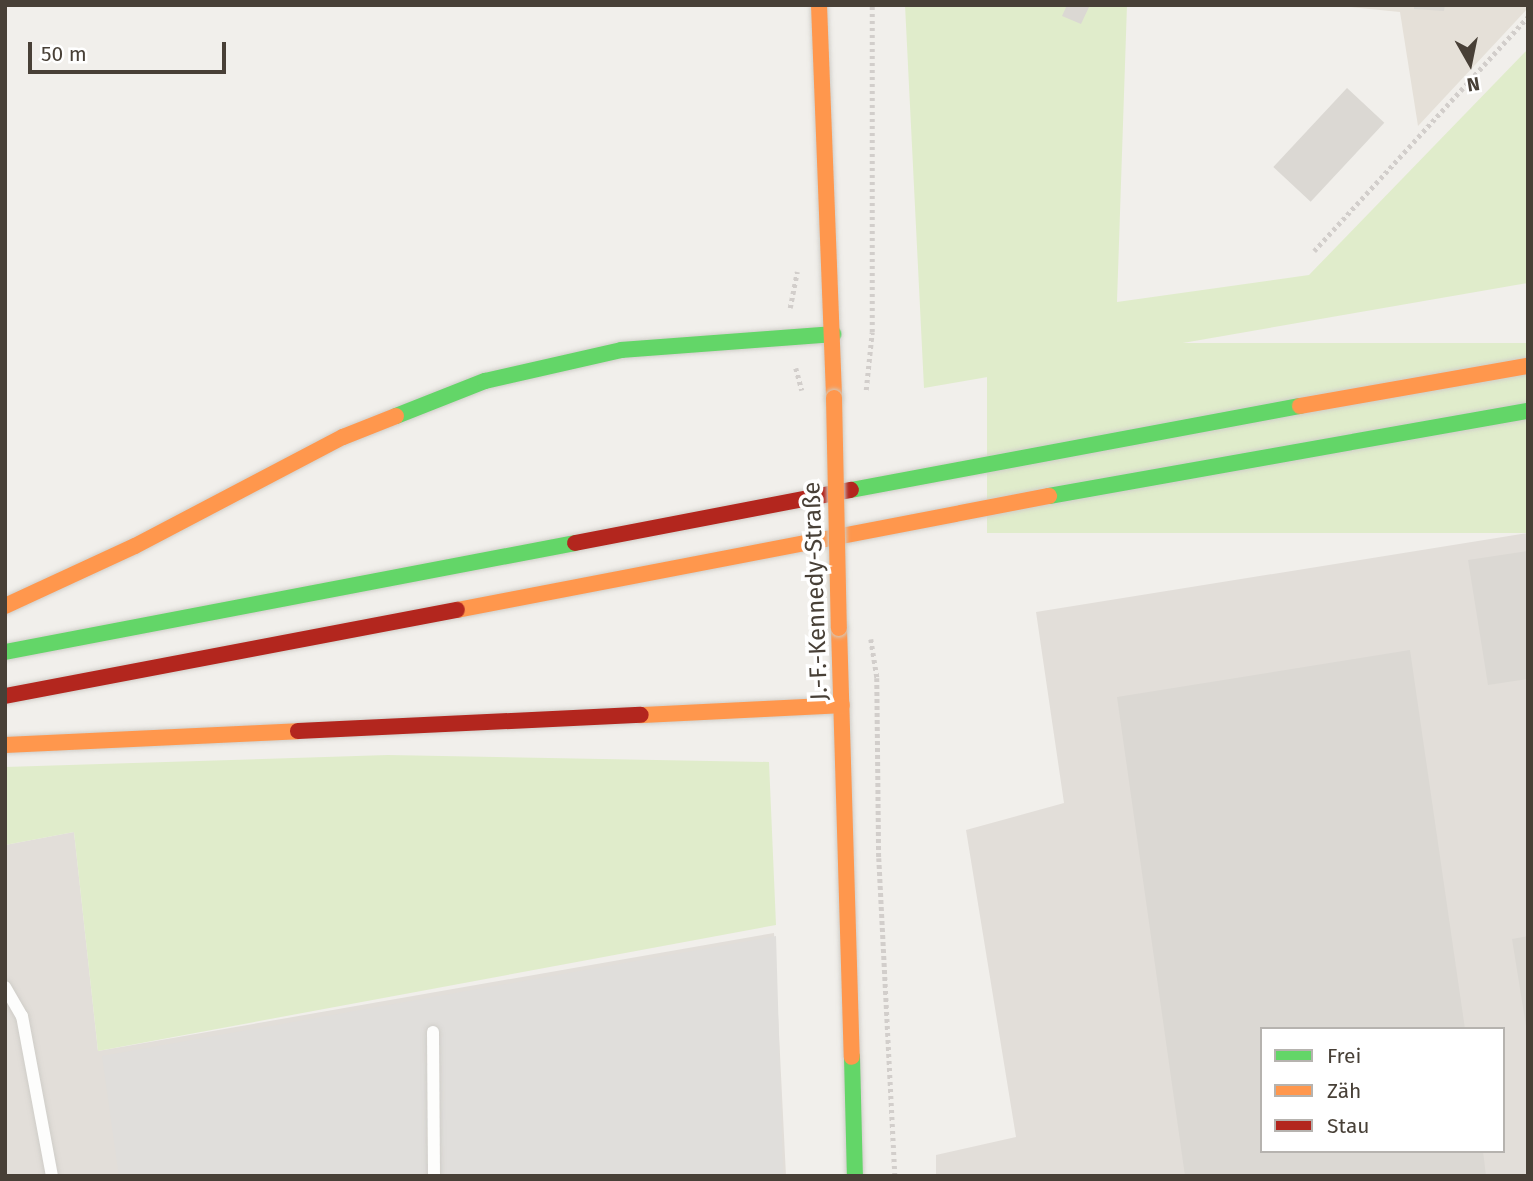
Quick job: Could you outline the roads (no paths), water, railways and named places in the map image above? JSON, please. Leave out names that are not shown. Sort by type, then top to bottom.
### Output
[{"type":"main road","name":"J.-F.-Kennedy-Straße","points":[[819,5],[833,334],[855,1176]]},
{"type":"main road","points":[[5,606],[135,546],[344,437],[485,381],[622,350],[833,334]]},
{"type":"main road","points":[[5,652],[1205,423],[1528,366]]},
{"type":"main road","points":[[5,696],[1214,466],[1528,411]]},
{"type":"main road","points":[[5,745],[842,705]]},
{"type":"lane","points":[[5,988],[22,1016],[52,1176]]},
{"type":"lane","points":[[433,1032],[434,1176]]}]
